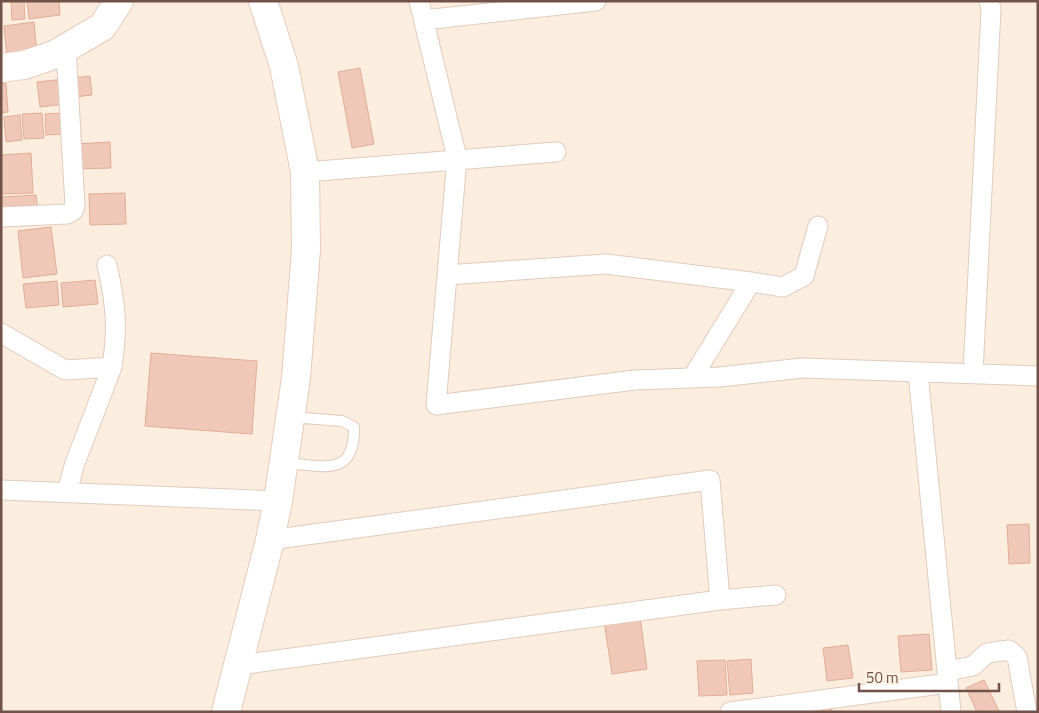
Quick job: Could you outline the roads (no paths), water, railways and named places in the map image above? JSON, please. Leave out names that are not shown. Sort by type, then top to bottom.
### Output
[{"type":"main road","points":[[1,68],[32,62],[54,55],[102,27],[119,1]]},
{"type":"main road","points":[[226,712],[270,540],[278,501],[296,378],[306,250],[305,172],[284,66],[263,1]]},
{"type":"street","points":[[419,1],[457,158],[436,405],[634,380],[692,378],[802,368],[1038,376]]},
{"type":"street","points":[[424,20],[596,1]]},
{"type":"street","points":[[973,373],[991,8],[989,1]]},
{"type":"street","points":[[1,217],[67,214],[73,212],[75,206],[66,48]]},
{"type":"street","points":[[305,172],[457,158],[556,152]]},
{"type":"street","points":[[447,275],[606,264],[783,286],[804,276],[818,226]]},
{"type":"street","points":[[67,492],[112,367],[118,323],[116,300],[108,265]]},
{"type":"street","points":[[692,378],[751,282]]},
{"type":"street","points":[[1,333],[65,370],[112,367]]},
{"type":"street","points":[[918,372],[951,712]]},
{"type":"street","points":[[270,540],[710,480],[720,600]]},
{"type":"street","points":[[1,490],[278,501]]},
{"type":"street","points":[[239,665],[720,600],[776,595]]},
{"type":"street","points":[[730,712],[948,677],[972,666],[988,653],[1009,650],[1014,652],[1017,657],[1027,712]]},
{"type":"lane","points":[[284,463],[336,466],[347,461],[351,454],[354,439],[354,428],[342,420],[290,417]]}]
